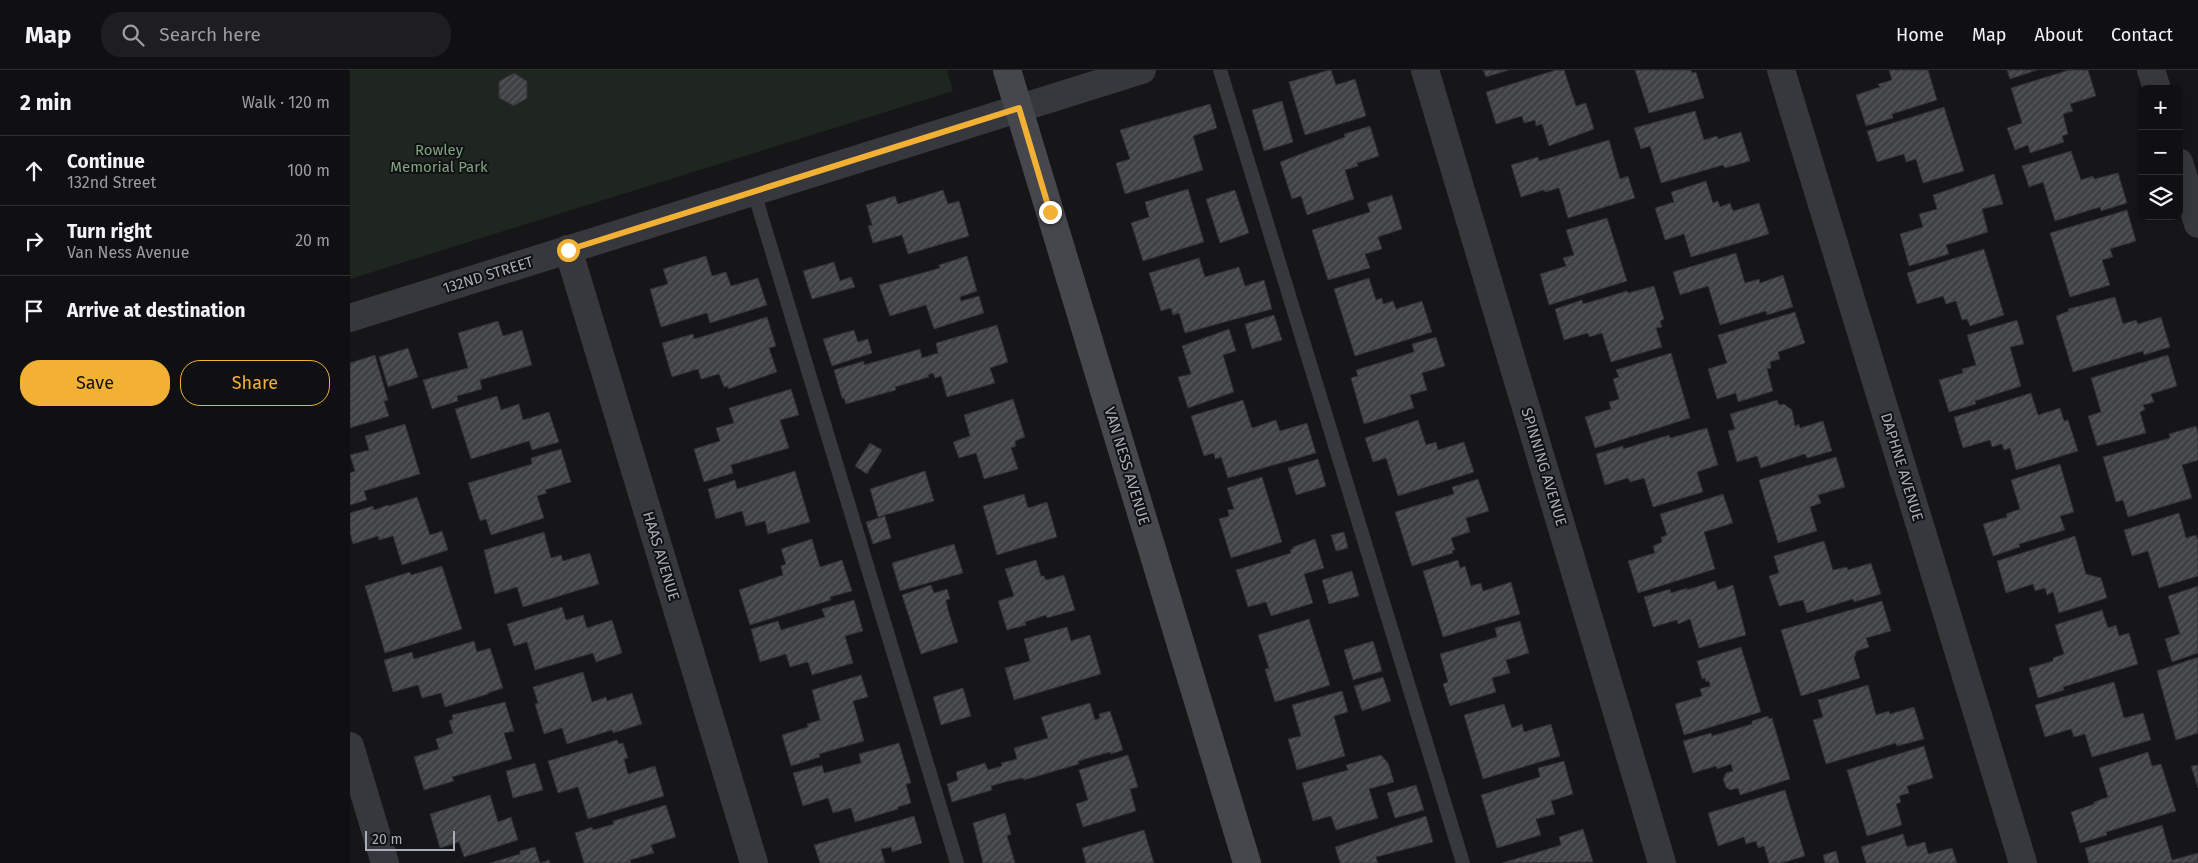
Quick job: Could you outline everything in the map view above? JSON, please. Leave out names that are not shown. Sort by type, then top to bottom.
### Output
[{"type":"main road","name":"VAN NESS AVENUE","points":[[1007,70],[1247,863]]},
{"type":"street","name":"132ND STREET","points":[[350,318],[1142,70]]},
{"type":"street","name":"SPINNING AVENUE","points":[[1425,70],[1662,863]]},
{"type":"street","name":"DAPHNE AVENUE","points":[[1781,70],[2023,863]]},
{"type":"street","points":[[2151,70],[2156,85]]},
{"type":"street","points":[[2183,175],[2198,224]]},
{"type":"street","name":"HAAS AVENUE","points":[[568,250],[754,863]]},
{"type":"street","points":[[350,746],[385,863]]},
{"type":"lane","points":[[1220,70],[1463,863]]},
{"type":"lane","points":[[754,192],[957,863]]},
{"type":"green space","name":"Rowley Memorial Park","points":[[350,70],[947,70],[953,91],[350,279]]},
{"type":"building","points":[[1331,70],[1336,85],[1355,79],[1366,116],[1305,135],[1289,82]]},
{"type":"building","points":[[1483,70],[1509,70],[1486,77]]},
{"type":"building","points":[[1556,70],[1564,70],[1576,106],[1586,103],[1594,129],[1549,146],[1542,124],[1536,126],[1535,120],[1524,123],[1522,116],[1496,124],[1486,92]]},
{"type":"building","points":[[1635,70],[1691,70],[1692,73],[1696,72],[1704,98],[1649,113]]},
{"type":"building","points":[[1889,70],[1928,70],[1937,100],[1892,114],[1893,118],[1866,126],[1856,95],[1880,87],[1878,84],[1892,80]]},
{"type":"building","points":[[2007,70],[2037,70],[2010,79]]},
{"type":"building","points":[[2069,70],[2088,70],[2096,96],[2070,104],[2073,111],[2063,114],[2068,134],[2062,136],[2064,142],[2030,153],[2028,145],[2015,150],[2007,128],[2022,123],[2011,88]]},
{"type":"building","points":[[514,73],[527,81],[527,98],[514,106],[499,98],[499,81]]},
{"type":"building","points":[[1282,101],[1293,142],[1264,151],[1252,110]]},
{"type":"building","points":[[1210,104],[1217,128],[1193,136],[1203,170],[1125,194],[1116,163],[1130,159],[1120,130]]},
{"type":"building","points":[[1944,107],[1964,171],[1923,183],[1916,159],[1906,162],[1904,154],[1877,162],[1867,131]]},
{"type":"building","points":[[1695,111],[1704,140],[1717,136],[1718,139],[1741,132],[1750,161],[1725,168],[1723,165],[1661,183],[1650,146],[1641,149],[1634,128]]},
{"type":"building","points":[[1370,126],[1379,156],[1357,163],[1358,166],[1345,170],[1354,199],[1307,215],[1301,196],[1292,199],[1280,162],[1345,137],[1344,134]]},
{"type":"building","points":[[1609,140],[1620,179],[1628,176],[1635,198],[1568,218],[1559,188],[1545,192],[1544,190],[1521,197],[1511,165],[1538,157],[1539,161]]},
{"type":"building","points":[[2071,151],[2081,180],[2093,176],[2094,179],[2118,173],[2127,203],[2101,211],[2100,207],[2055,221],[2043,182],[2029,187],[2022,166]]},
{"type":"building","points":[[1994,174],[2003,204],[1982,209],[1988,232],[1946,245],[1949,254],[1909,266],[1900,234],[1923,227],[1919,214],[1937,209],[1933,195]]},
{"type":"building","points":[[1706,181],[1713,203],[1718,201],[1720,207],[1730,203],[1733,211],[1759,203],[1769,234],[1691,257],[1684,234],[1665,240],[1655,208],[1674,202],[1671,192]]},
{"type":"building","points":[[1188,189],[1204,242],[1143,261],[1131,223],[1149,217],[1145,202]]},
{"type":"building","points":[[943,190],[948,204],[959,201],[969,236],[908,254],[902,235],[873,243],[868,226],[872,225],[866,205],[895,196],[898,204]]},
{"type":"building","points":[[1235,190],[1249,233],[1220,243],[1206,199]]},
{"type":"building","points":[[1392,195],[1402,229],[1378,237],[1382,249],[1365,254],[1370,268],[1328,280],[1312,230],[1370,212],[1367,203]]},
{"type":"building","points":[[2127,210],[2136,241],[2110,249],[2113,257],[2102,260],[2110,285],[2070,297],[2050,233]]},
{"type":"building","points":[[1607,218],[1627,281],[1549,305],[1540,274],[1566,266],[1563,258],[1574,255],[1566,230]]},
{"type":"building","points":[[1984,249],[2004,315],[1970,326],[1967,319],[1962,320],[1956,301],[1946,304],[1943,296],[1917,304],[1907,273]]},
{"type":"building","points":[[1736,253],[1745,283],[1759,279],[1760,283],[1783,275],[1793,307],[1767,315],[1766,311],[1720,325],[1708,286],[1680,295],[1673,272]]},
{"type":"building","points":[[706,256],[712,276],[726,272],[731,286],[758,278],[767,305],[710,323],[707,313],[661,327],[650,289],[668,284],[663,269]]},
{"type":"building","points":[[967,256],[977,291],[960,297],[961,301],[979,296],[984,313],[934,329],[926,305],[890,316],[879,285],[940,268],[939,265]]},
{"type":"building","points":[[1199,258],[1205,277],[1239,267],[1245,286],[1264,280],[1272,309],[1185,333],[1179,313],[1173,315],[1171,308],[1161,311],[1149,273]]},
{"type":"building","points":[[834,262],[840,281],[851,277],[855,287],[812,299],[803,271]]},
{"type":"building","points":[[1369,278],[1376,300],[1382,298],[1383,304],[1393,301],[1396,309],[1422,301],[1432,332],[1355,356],[1334,289]]},
{"type":"building","points":[[1654,286],[1664,319],[1660,321],[1662,327],[1656,328],[1662,347],[1611,362],[1602,333],[1589,337],[1588,333],[1564,340],[1555,309],[1582,300],[1583,304],[1627,291],[1628,293]]},
{"type":"building","points":[[2115,297],[2123,324],[2136,320],[2138,324],[2161,317],[2170,347],[2144,355],[2143,351],[2073,372],[2056,316],[2069,311],[2068,309]]},
{"type":"building","points":[[1795,312],[1805,343],[1778,352],[1780,359],[1770,362],[1771,368],[1767,369],[1773,391],[1738,402],[1736,393],[1717,399],[1708,369],[1727,363],[1718,335]]},
{"type":"building","points":[[1274,315],[1282,340],[1252,349],[1245,324]]},
{"type":"building","points":[[767,317],[776,346],[769,348],[777,372],[728,389],[728,386],[724,387],[719,374],[701,379],[698,369],[672,377],[662,343],[693,334],[694,339]]},
{"type":"building","points":[[2017,320],[2024,344],[2010,347],[2021,386],[1975,401],[1976,404],[1949,412],[1939,380],[1963,373],[1962,369],[1976,365],[1967,335]]},
{"type":"building","points":[[498,321],[503,336],[522,330],[532,365],[480,380],[482,389],[457,396],[458,401],[432,409],[423,380],[468,368],[458,333]]},
{"type":"building","points":[[997,325],[1008,362],[990,368],[995,383],[947,397],[941,376],[935,378],[933,373],[928,375],[929,377],[895,387],[896,390],[846,404],[844,398],[842,398],[834,370],[864,361],[864,365],[920,349],[922,358],[938,353],[936,343]]},
{"type":"building","points":[[1229,329],[1236,351],[1223,355],[1234,392],[1188,408],[1178,377],[1191,374],[1182,346]]},
{"type":"building","points":[[854,330],[858,342],[868,339],[872,353],[832,366],[823,339]]},
{"type":"building","points":[[1436,337],[1445,366],[1422,373],[1427,390],[1410,395],[1414,408],[1364,424],[1351,378],[1358,376],[1356,370],[1414,352],[1412,344]]},
{"type":"building","points":[[408,348],[418,377],[388,387],[379,357]]},
{"type":"building","points":[[1671,353],[1690,418],[1595,448],[1585,417],[1611,409],[1609,402],[1619,399],[1613,379],[1619,377],[1616,370]]},
{"type":"building","points":[[375,355],[388,400],[384,401],[389,416],[350,428],[350,363]]},
{"type":"building","points":[[2168,355],[2177,386],[2151,394],[2154,402],[2143,405],[2145,410],[2140,412],[2146,433],[2097,446],[2088,416],[2101,412],[2091,378]]},
{"type":"building","points":[[791,389],[799,415],[780,420],[789,448],[731,465],[733,473],[704,482],[694,449],[720,441],[716,428],[734,423],[729,408]]},
{"type":"building","points":[[2031,393],[2038,415],[2060,408],[2064,421],[2068,420],[2078,451],[2016,470],[2010,448],[2004,450],[2002,444],[1992,447],[1990,440],[1963,448],[1954,417]]},
{"type":"building","points":[[497,396],[501,410],[519,404],[523,420],[549,412],[559,442],[532,450],[529,441],[471,459],[455,409]]},
{"type":"building","points":[[1013,399],[1025,437],[1015,441],[1016,446],[1011,448],[1018,469],[984,479],[976,453],[959,458],[953,442],[970,436],[964,415]]},
{"type":"building","points":[[1243,400],[1252,428],[1276,420],[1280,431],[1307,423],[1316,453],[1228,478],[1221,457],[1215,459],[1214,453],[1204,456],[1191,416]]},
{"type":"building","points":[[1777,400],[1779,405],[1784,404],[1792,410],[1795,426],[1799,424],[1800,428],[1823,421],[1832,451],[1807,458],[1805,454],[1761,468],[1757,456],[1737,462],[1728,431],[1735,429],[1730,414]]},
{"type":"building","points":[[1418,420],[1426,445],[1436,442],[1438,450],[1464,442],[1474,472],[1398,496],[1386,458],[1373,462],[1365,438]]},
{"type":"building","points":[[405,424],[420,474],[364,491],[367,500],[350,505],[350,473],[355,471],[350,455],[369,450],[365,436]]},
{"type":"building","points":[[2196,426],[2198,433],[2198,460],[2182,465],[2192,498],[2128,517],[2123,500],[2116,502],[2103,457],[2170,438],[2169,434]]},
{"type":"building","points":[[1707,428],[1718,465],[1697,472],[1703,492],[1653,507],[1644,478],[1630,482],[1628,478],[1605,485],[1596,454],[1623,446],[1623,449],[1669,435],[1670,438]]},
{"type":"building","points":[[870,443],[882,450],[867,474],[855,466]]},
{"type":"building","points":[[561,449],[571,482],[545,490],[547,493],[537,496],[544,518],[491,535],[486,519],[480,521],[468,483],[532,464],[531,458]]},
{"type":"building","points":[[1836,457],[1845,487],[1818,495],[1821,503],[1810,507],[1817,531],[1778,543],[1759,480]]},
{"type":"building","points":[[1318,459],[1326,486],[1296,495],[1288,468]]},
{"type":"building","points":[[2060,464],[2074,512],[2060,516],[2065,530],[2019,544],[2020,547],[1993,556],[1983,524],[2007,517],[2006,514],[2020,509],[2011,480]]},
{"type":"building","points":[[795,471],[810,522],[768,534],[765,521],[746,526],[742,511],[716,519],[708,489],[735,480],[737,489]]},
{"type":"building","points":[[925,471],[934,501],[878,517],[870,489]]},
{"type":"building","points":[[1262,477],[1282,542],[1231,558],[1219,519],[1229,516],[1228,510],[1234,509],[1227,488]]},
{"type":"building","points":[[1478,479],[1489,511],[1466,518],[1470,532],[1451,538],[1455,550],[1452,550],[1453,553],[1412,566],[1395,512],[1454,494],[1452,487]]},
{"type":"building","points":[[1024,494],[1028,508],[1047,502],[1057,537],[997,555],[983,506]]},
{"type":"building","points":[[1723,494],[1733,523],[1704,532],[1715,569],[1638,593],[1628,561],[1655,553],[1653,546],[1662,542],[1661,537],[1667,535],[1660,514]]},
{"type":"building","points":[[417,497],[430,535],[442,531],[448,550],[402,565],[393,536],[379,540],[378,536],[353,544],[350,533],[350,513],[373,506],[374,510]]},
{"type":"building","points":[[2179,513],[2186,538],[2196,535],[2198,540],[2198,576],[2159,588],[2148,551],[2132,556],[2124,530]]},
{"type":"building","points":[[885,516],[891,538],[873,544],[866,522]]},
{"type":"building","points":[[544,532],[551,558],[561,555],[563,561],[590,553],[599,584],[523,607],[517,587],[495,594],[484,550]]},
{"type":"building","points":[[1344,532],[1348,548],[1336,551],[1331,535]]},
{"type":"building","points":[[2075,536],[2086,574],[2101,578],[2107,598],[2059,613],[2053,592],[2047,595],[2045,588],[2035,591],[2033,584],[2006,593],[1997,561]]},
{"type":"building","points":[[812,539],[820,567],[842,560],[852,591],[830,597],[831,600],[750,625],[739,590],[783,575],[781,566],[786,564],[781,549]]},
{"type":"building","points":[[1315,539],[1324,568],[1304,574],[1313,603],[1271,616],[1266,602],[1248,607],[1236,570],[1291,553],[1290,550],[1293,547]]},
{"type":"building","points":[[1824,541],[1833,570],[1847,567],[1848,570],[1871,563],[1881,594],[1854,602],[1853,599],[1807,613],[1803,600],[1779,606],[1769,576],[1779,573],[1774,556]]},
{"type":"building","points":[[954,544],[963,573],[900,591],[892,563]]},
{"type":"building","points":[[1036,560],[1041,576],[1044,576],[1046,580],[1064,575],[1075,610],[1047,618],[1046,615],[1025,622],[1026,625],[1007,630],[998,601],[1014,596],[1005,569]]},
{"type":"building","points":[[1458,560],[1460,568],[1465,566],[1471,586],[1481,583],[1483,591],[1511,582],[1520,614],[1443,637],[1423,571]]},
{"type":"building","points":[[442,566],[462,629],[385,653],[365,586],[410,572],[411,575]]},
{"type":"building","points":[[1352,571],[1359,596],[1329,604],[1322,580]]},
{"type":"building","points":[[1715,581],[1718,590],[1733,585],[1746,635],[1699,648],[1690,619],[1678,624],[1677,620],[1653,627],[1644,597],[1670,589],[1671,593],[1687,588],[1687,590]]},
{"type":"building","points":[[931,585],[934,593],[947,589],[950,599],[946,600],[948,610],[958,642],[921,654],[902,595]]},
{"type":"building","points":[[2198,586],[2198,653],[2172,662],[2165,639],[2180,634],[2168,596]]},
{"type":"building","points":[[854,600],[863,631],[845,636],[853,663],[812,675],[808,662],[790,667],[786,654],[760,662],[751,629],[778,621],[781,630],[825,617],[822,609]]},
{"type":"building","points":[[1882,601],[1891,631],[1866,638],[1869,647],[1857,651],[1854,658],[1860,678],[1801,696],[1781,630]]},
{"type":"building","points":[[562,607],[566,620],[583,615],[587,628],[612,620],[622,653],[596,662],[593,653],[535,670],[527,642],[514,646],[507,624]]},
{"type":"building","points":[[2102,610],[2108,628],[2116,625],[2119,636],[2129,633],[2138,664],[2063,687],[2064,690],[2038,698],[2029,668],[2053,661],[2053,658],[2064,654],[2055,625]]},
{"type":"building","points":[[1309,619],[1330,685],[1275,702],[1265,669],[1269,668],[1258,635]]},
{"type":"building","points":[[1520,621],[1529,653],[1506,660],[1510,673],[1492,678],[1496,692],[1450,706],[1443,684],[1448,682],[1440,654],[1497,637],[1495,628]]},
{"type":"building","points":[[1067,627],[1071,641],[1090,635],[1101,674],[1014,700],[1005,668],[1030,661],[1024,639]]},
{"type":"building","points":[[474,641],[477,652],[490,648],[503,688],[445,707],[441,693],[422,698],[418,685],[393,692],[384,660],[412,652],[414,659]]},
{"type":"building","points":[[1373,641],[1382,671],[1353,680],[1344,650]]},
{"type":"building","points":[[1741,647],[1761,712],[1684,735],[1675,704],[1702,696],[1700,689],[1710,686],[1709,681],[1706,682],[1705,678],[1702,679],[1697,661]]},
{"type":"building","points":[[2198,657],[2198,733],[2176,740],[2157,671]]},
{"type":"building","points":[[583,672],[592,702],[606,697],[607,701],[632,693],[642,724],[613,733],[612,730],[567,744],[562,728],[544,734],[535,704],[538,703],[533,687]]},
{"type":"building","points":[[861,675],[868,697],[853,701],[864,741],[819,754],[820,757],[791,766],[782,735],[808,727],[807,724],[820,720],[812,690]]},
{"type":"building","points":[[1383,677],[1391,701],[1362,711],[1354,686]]},
{"type":"building","points":[[2114,682],[2124,718],[2143,713],[2151,740],[2092,757],[2085,734],[2074,737],[2071,729],[2045,737],[2035,705]]},
{"type":"building","points":[[1868,685],[1876,715],[1889,711],[1890,714],[1914,707],[1924,739],[1897,746],[1896,743],[1826,764],[1813,720],[1823,717],[1818,700]]},
{"type":"building","points":[[963,688],[971,716],[941,725],[933,697]]},
{"type":"building","points":[[1342,691],[1348,712],[1334,716],[1345,756],[1297,770],[1288,739],[1301,736],[1292,705]]},
{"type":"building","points":[[505,702],[514,731],[504,733],[512,759],[452,777],[454,781],[424,790],[414,757],[439,749],[436,739],[453,733],[449,721],[453,719],[452,715]]},
{"type":"building","points":[[1090,703],[1095,720],[1100,718],[1099,714],[1110,711],[1123,750],[1078,761],[1079,764],[1024,780],[1023,778],[991,786],[992,790],[952,802],[947,784],[958,780],[956,772],[985,763],[988,770],[1002,766],[1001,763],[1017,759],[1014,748],[1048,738],[1041,717]]},
{"type":"building","points":[[1504,704],[1512,728],[1522,724],[1524,732],[1551,724],[1560,756],[1483,779],[1464,715]]},
{"type":"building","points":[[1768,716],[1769,719],[1772,718],[1790,779],[1740,795],[1738,788],[1730,790],[1726,787],[1723,779],[1726,773],[1733,771],[1731,764],[1717,769],[1716,766],[1693,773],[1683,741],[1711,733],[1712,736],[1752,724],[1752,721]]},
{"type":"building","points":[[617,740],[619,744],[623,743],[628,758],[624,759],[628,774],[655,766],[664,796],[588,819],[578,787],[558,793],[548,761]]},
{"type":"building","points":[[899,743],[911,783],[906,784],[911,803],[898,807],[898,809],[855,822],[851,808],[833,813],[828,798],[803,806],[793,773],[822,765],[824,773],[861,763],[859,754]]},
{"type":"building","points":[[1924,746],[1933,778],[1907,786],[1909,793],[1899,796],[1901,802],[1896,804],[1902,825],[1867,836],[1847,770]]},
{"type":"building","points":[[2148,752],[2152,766],[2161,764],[2176,811],[2106,832],[2107,835],[2080,843],[2071,812],[2108,797],[2099,768]]},
{"type":"building","points":[[1128,755],[1138,787],[1130,789],[1136,811],[1083,827],[1076,804],[1088,800],[1079,770]]},
{"type":"building","points":[[1381,755],[1388,763],[1394,782],[1369,789],[1378,818],[1336,830],[1331,816],[1313,821],[1302,783],[1348,770],[1346,765]]},
{"type":"building","points":[[1564,761],[1573,794],[1551,801],[1555,814],[1536,819],[1541,835],[1497,848],[1481,795],[1540,777],[1538,768]]},
{"type":"building","points":[[535,763],[543,790],[513,798],[506,771]]},
{"type":"building","points":[[2198,765],[2198,788],[2191,766]]},
{"type":"building","points":[[1416,785],[1424,810],[1395,818],[1387,793]]},
{"type":"building","points":[[1785,790],[1805,856],[1781,863],[1769,863],[1764,846],[1758,848],[1756,841],[1746,844],[1744,837],[1718,846],[1708,813]]},
{"type":"building","points":[[490,795],[498,822],[511,817],[518,840],[464,857],[459,842],[440,848],[430,814]]},
{"type":"building","points":[[666,805],[676,837],[651,845],[654,853],[630,860],[631,863],[584,863],[575,833],[592,827],[593,830],[614,824],[613,821]]},
{"type":"building","points":[[1005,813],[1011,834],[1007,836],[1015,863],[983,863],[973,823]]},
{"type":"building","points":[[914,816],[922,843],[892,852],[891,847],[881,849],[885,863],[820,863],[814,845]]},
{"type":"building","points":[[1426,816],[1433,842],[1376,857],[1378,863],[1340,863],[1335,847]]},
{"type":"building","points":[[2162,825],[2172,860],[2198,853],[2198,863],[2089,863],[2085,848]]},
{"type":"building","points":[[1583,829],[1593,862],[1502,863],[1561,845],[1559,837]]},
{"type":"building","points":[[1144,830],[1154,863],[1086,863],[1082,848]]},
{"type":"building","points":[[1903,834],[1907,847],[1925,842],[1928,854],[1952,848],[1957,863],[1866,863],[1861,847]]},
{"type":"building","points":[[535,847],[540,863],[490,863],[520,854],[520,851]]},
{"type":"building","points":[[1836,851],[1839,863],[1825,863],[1823,855]]},
{"type":"route","points":[[568,250],[1019,108],[1050,212]]}]
